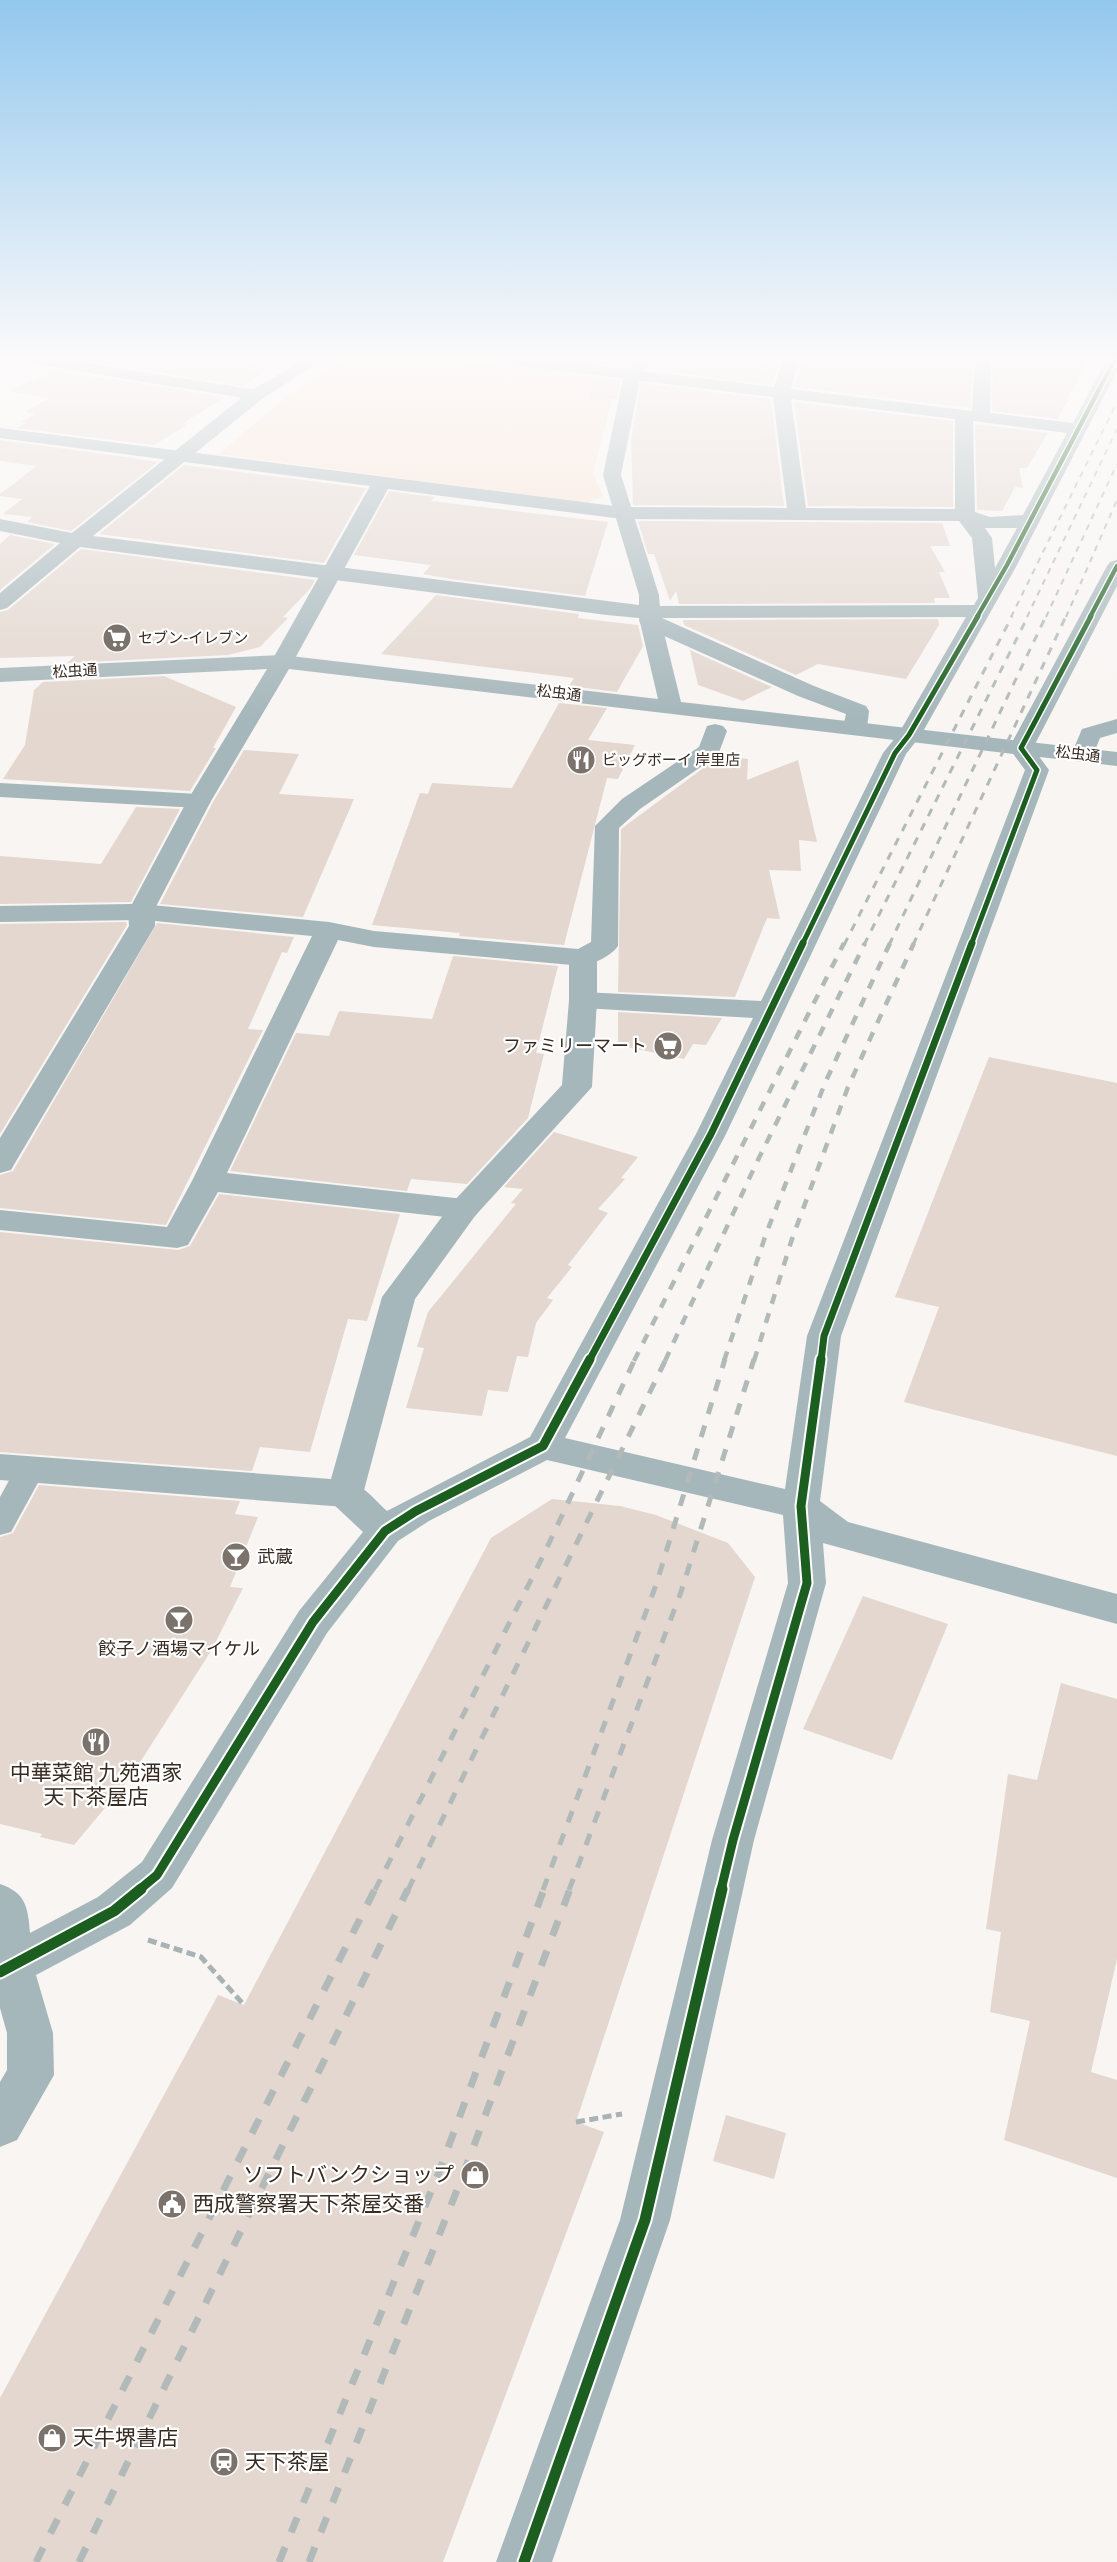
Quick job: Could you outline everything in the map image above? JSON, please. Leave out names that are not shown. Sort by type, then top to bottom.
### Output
[{"type":"street","points":[[0,604],[153,479]]},
{"type":"street","points":[[354,479],[622,513],[965,515],[988,523],[1030,521]]},
{"type":"street","points":[[613,479],[649,595],[650,617],[671,706]]},
{"type":"street","points":[[792,479],[797,513]]},
{"type":"street","points":[[968,479],[965,515],[982,538],[984,605]]},
{"type":"street","points":[[6,1968],[114,1911],[157,1875],[313,1623],[385,1531],[416,1511],[543,1446],[711,1134],[902,744],[984,605],[1053,479]]},
{"type":"street","points":[[0,1163],[142,926],[141,912],[199,801],[282,662],[382,482]]},
{"type":"street","points":[[0,525],[76,540],[607,609],[650,617],[984,605]]},
{"type":"street","points":[[524,2562],[645,2220],[733,1840],[807,1583],[801,1506],[824,1336],[1029,759],[1117,566]]},
{"type":"street","points":[[650,617],[806,690],[858,711],[855,728]]},
{"type":"street","name":"松虫通","points":[[0,675],[282,662],[855,728],[902,744]]},
{"type":"street","name":"松虫通","points":[[0,692],[269,682],[715,731],[902,744],[1029,759],[1117,780]]},
{"type":"street","points":[[1083,755],[1090,734],[1117,726]]},
{"type":"street","points":[[0,914],[141,912],[329,930],[374,939],[583,958],[604,946],[607,826],[631,804],[710,750],[715,731]]},
{"type":"street","name":"松虫通","points":[[1029,759],[1083,755],[1117,759]]},
{"type":"street","points":[[0,790],[199,801]]},
{"type":"street","points":[[0,1220],[177,1238],[208,1181],[329,930]]},
{"type":"street","points":[[345,1494],[399,1297],[464,1209],[577,1087],[583,1000],[583,958]]},
{"type":"street","points":[[583,1000],[771,1010]]},
{"type":"street","points":[[208,1181],[464,1209]]},
{"type":"street","points":[[543,1446],[801,1506],[836,1533],[1117,1609]]},
{"type":"street","points":[[15,1468],[345,1494],[385,1531]]},
{"type":"street","points":[[0,1904],[6,1911],[6,1968],[30,2033],[32,2075],[0,2124]]},
{"type":"lane","points":[[0,1524],[15,1468]]},
{"type":"path","points":[[141,1938],[201,1958],[244,2005]]},
{"type":"path","points":[[576,2122],[629,2113]]},
{"type":"shaded area","points":[[404,479],[595,479],[603,496],[588,503]]},
{"type":"building","points":[[20,479],[137,479],[71,531],[27,522],[32,517],[3,514],[22,499],[0,496]]},
{"type":"building","points":[[167,479],[291,479],[366,488],[324,563],[99,534]]},
{"type":"building","points":[[632,479],[781,479],[784,506],[633,505]]},
{"type":"building","points":[[804,479],[953,479],[953,507],[808,506]]},
{"type":"building","points":[[976,479],[1021,479],[1023,488],[1015,487],[1002,511],[977,510]]},
{"type":"building","points":[[389,491],[435,497],[431,501],[608,522],[585,596],[451,579],[423,574],[431,565],[354,555]]},
{"type":"building","points":[[638,521],[942,523],[950,546],[930,546],[945,572],[939,572],[950,598],[934,598],[935,603],[679,604],[676,591],[670,601],[654,554],[648,554]]},
{"type":"building","points":[[10,535],[55,544],[0,590],[0,544]]},
{"type":"building","points":[[81,549],[315,580],[310,589],[283,617],[288,618],[260,647],[228,655],[67,663],[75,656],[0,658],[0,612],[8,610]]},
{"type":"building","points":[[436,595],[579,614],[578,618],[638,625],[643,646],[617,692],[569,686],[574,678],[381,654]]},
{"type":"building","points":[[938,619],[939,625],[906,679],[818,664],[796,675],[684,625],[683,620]]},
{"type":"building","points":[[690,650],[772,687],[743,701],[698,685]]},
{"type":"building","points":[[164,676],[236,707],[213,748],[216,748],[190,791],[3,779],[25,745],[34,690],[43,682]]},
{"type":"building","points":[[559,703],[607,708],[588,740],[635,745],[618,779],[607,778],[564,945],[459,936],[460,933],[372,925],[420,793],[428,794],[432,783],[512,788]]},
{"type":"building","points":[[244,750],[299,754],[279,794],[354,799],[303,917],[160,904],[213,802]]},
{"type":"building","points":[[721,755],[748,759],[747,780],[798,760],[817,842],[799,840],[801,871],[769,870],[780,919],[767,918],[735,997],[618,992],[621,829]]},
{"type":"building","points":[[136,807],[180,809],[131,902],[0,904],[0,856],[101,864]]},
{"type":"building","points":[[126,922],[127,925],[0,1134],[0,924]]},
{"type":"building","points":[[157,923],[294,937],[287,953],[282,952],[248,1029],[263,1030],[166,1225],[0,1208],[0,1175],[13,1171]]},
{"type":"building","points":[[453,956],[558,966],[536,1053],[544,1054],[528,1118],[467,1184],[411,1179],[407,1191],[230,1171],[296,1033],[329,1036],[339,1011],[432,1019]]},
{"type":"building","points":[[618,1012],[722,1018],[706,1045],[693,1044],[684,1059],[618,1045]]},
{"type":"building","points":[[989,1057],[1117,1083],[1117,1456],[904,1402],[939,1307],[895,1297]]},
{"type":"building","points":[[554,1132],[638,1157],[621,1178],[625,1179],[598,1209],[608,1213],[568,1265],[572,1267],[547,1298],[553,1300],[536,1323],[528,1357],[517,1356],[508,1392],[488,1390],[482,1416],[406,1408],[424,1348],[417,1347],[428,1312],[516,1204],[511,1203],[523,1189],[504,1187]]},
{"type":"building","points":[[219,1194],[400,1214],[367,1321],[348,1319],[310,1452],[260,1447],[252,1471],[0,1452],[0,1232],[178,1250],[190,1246]]},
{"type":"building","points":[[39,1485],[240,1501],[235,1514],[258,1517],[230,1587],[243,1588],[211,1651],[130,1778],[74,1845],[40,1837],[42,1834],[0,1824],[0,1537],[13,1533]]},
{"type":"building","points":[[552,1499],[620,1506],[656,1515],[728,1543],[755,1577],[576,2122],[604,2132],[443,2562],[0,2562],[0,2398],[218,1995],[244,2005],[491,1538]]},
{"type":"building","points":[[863,1596],[948,1624],[892,1760],[803,1729]]},
{"type":"building","points":[[1061,1683],[1117,1699],[1117,1959],[1091,2072],[1117,2080],[1117,2178],[1004,2140],[1030,2021],[990,2012],[1001,1932],[986,1929],[1008,1774],[1037,1780]]},
{"type":"building","points":[[726,2115],[786,2133],[774,2179],[713,2161]]},
{"type":"railway","points":[[1011,617],[1079,479]]},
{"type":"railway","points":[[1027,617],[1093,479]]},
{"type":"railway","points":[[1046,617],[1110,479]]},
{"type":"railway","points":[[1066,617],[1117,500]]},
{"type":"railway","points":[[844,945],[1012,616]]},
{"type":"railway","points":[[864,945],[1028,616]]},
{"type":"railway","points":[[889,945],[1046,616]]},
{"type":"railway","points":[[913,945],[1066,616]]},
{"type":"railway","points":[[635,1359],[844,943]]},
{"type":"railway","points":[[665,1361],[755,1166],[865,943]]},
{"type":"railway","points":[[724,1361],[766,1234],[825,1083],[890,943]]},
{"type":"railway","points":[[754,1361],[792,1239],[848,1087],[914,943]]},
{"type":"railway","points":[[375,1890],[544,1554],[635,1359]]},
{"type":"railway","points":[[408,1890],[666,1359]]},
{"type":"railway","points":[[543,1890],[656,1585],[725,1359]]},
{"type":"railway","points":[[569,1890],[681,1592],[754,1359]]},
{"type":"railway","points":[[36,2562],[375,1889]]},
{"type":"railway","points":[[79,2562],[408,1889]]},
{"type":"railway","points":[[279,2562],[439,2172],[544,1889]]},
{"type":"railway","points":[[309,2562],[461,2180],[570,1889]]},
{"type":"cycle path","points":[[0,1972],[114,1911],[157,1875],[313,1622],[385,1531],[416,1511],[543,1446],[711,1134],[895,753],[909,735],[1007,565],[1052,479]]},
{"type":"cycle path","points":[[524,2562],[645,2220],[733,1840],[807,1583],[801,1506],[824,1336],[1037,770],[1021,748],[1117,566]]},
{"type":"place","name":"セブン-イレブン","points":[[117,638]]},
{"type":"place","name":"ビッグボーイ 岸里店","points":[[581,760]]},
{"type":"place","name":"ファミリーマート","points":[[668,1046]]},
{"type":"place","name":"武蔵","points":[[236,1557]]},
{"type":"place","name":"餃子ノ酒場マイケル","points":[[179,1620]]},
{"type":"place","name":"中華菜館 九苑酒家 天下茶屋店","points":[[96,1742]]},
{"type":"place","name":"ソフトバンクショップ","points":[[475,2175]]},
{"type":"place","name":"西成警察署天下茶屋交番","points":[[172,2204]]},
{"type":"place","name":"天牛堺書店","points":[[52,2438]]},
{"type":"place","name":"天下茶屋","points":[[224,2462]]}]
